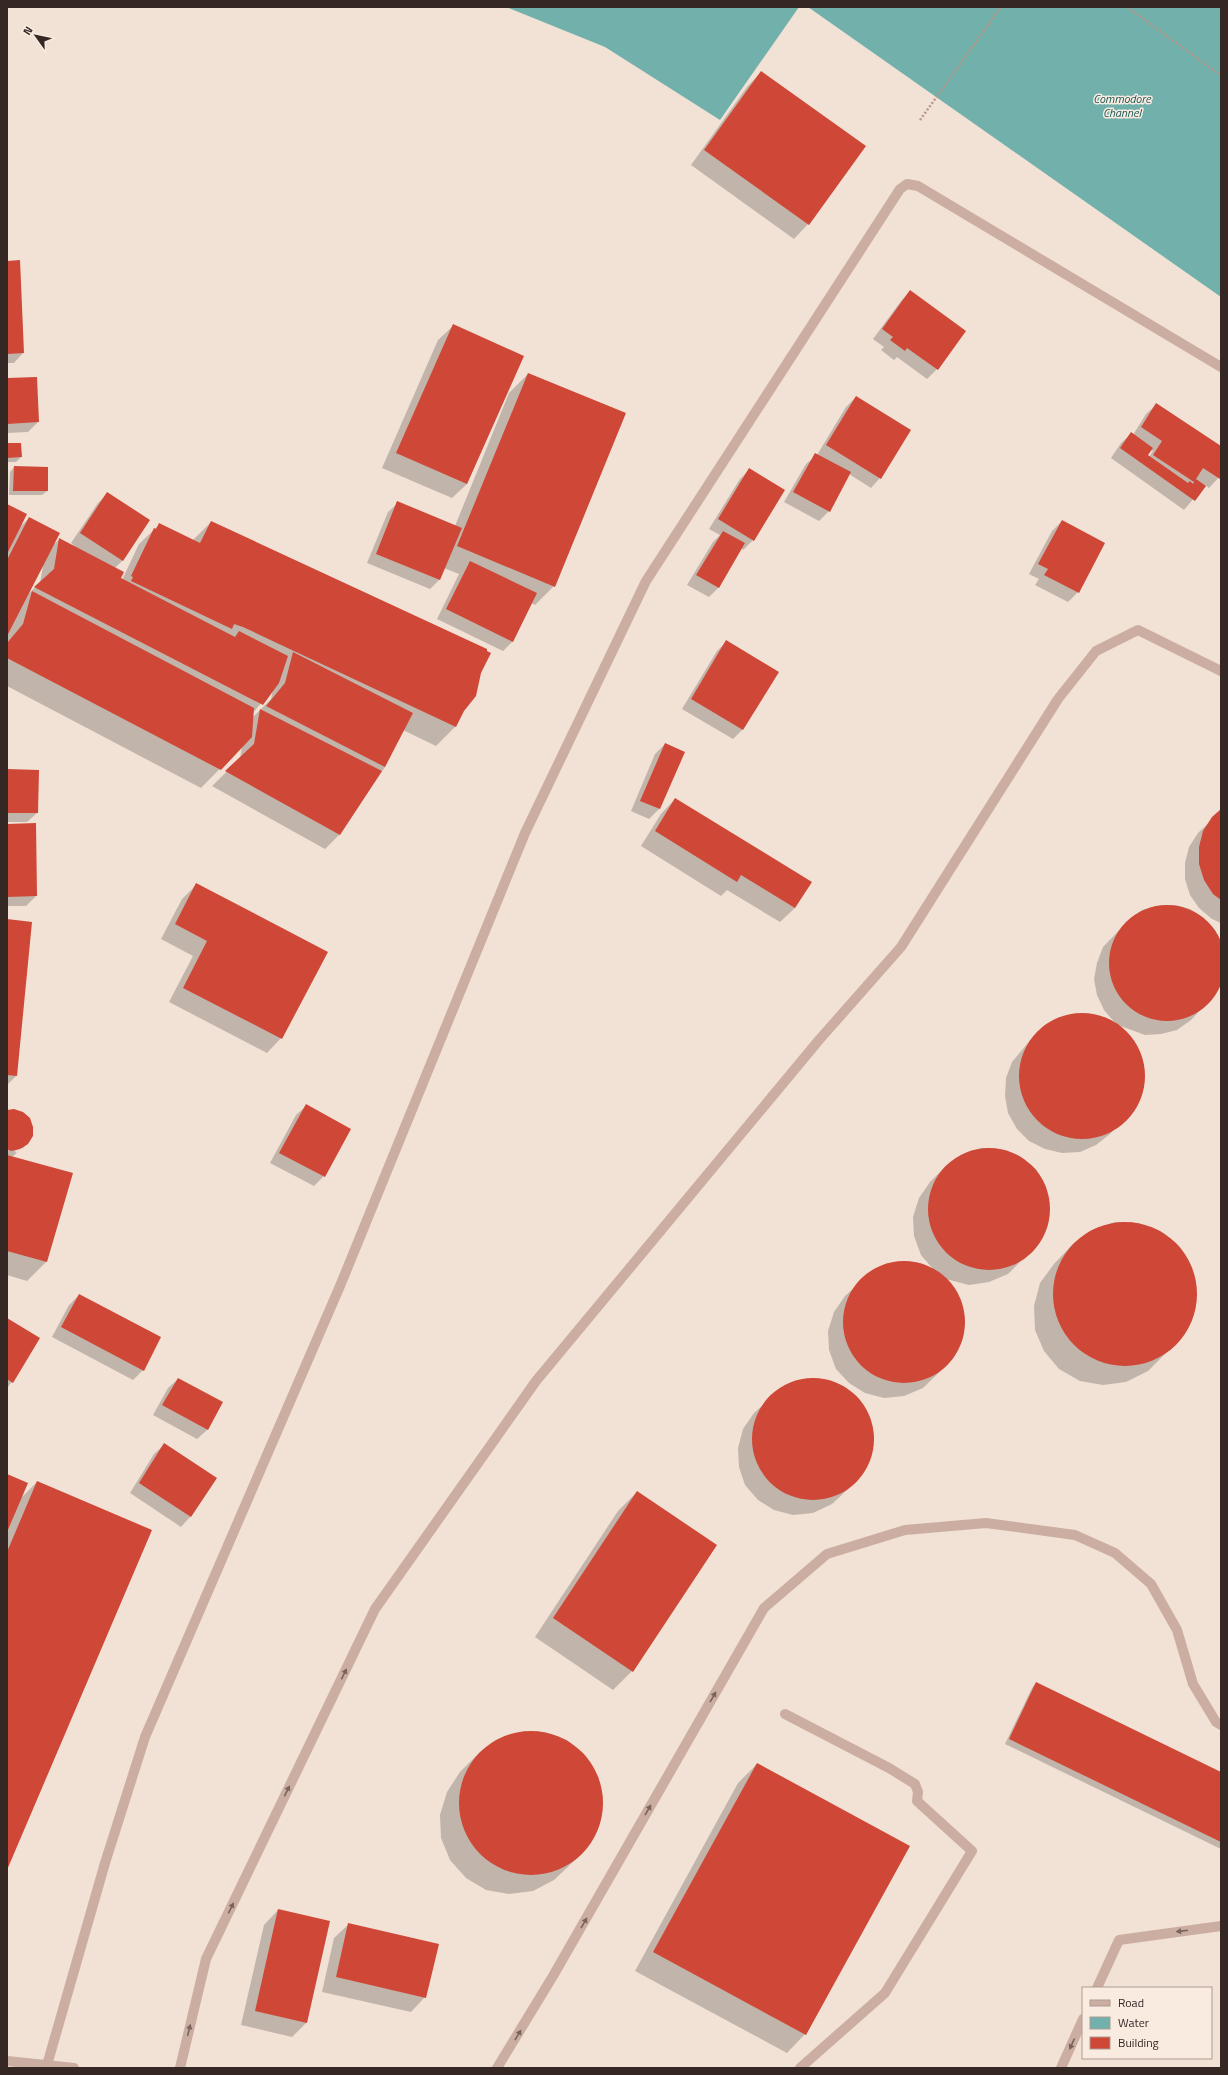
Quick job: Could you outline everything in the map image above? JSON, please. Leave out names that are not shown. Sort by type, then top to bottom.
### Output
[{"type":"street","points":[[47,2065],[105,1863],[145,1737],[340,1286],[525,833],[646,581],[900,189],[907,184],[918,186],[1221,367]]},
{"type":"street","points":[[180,2068],[206,1959],[375,1609],[536,1381],[819,1040],[901,947],[1058,699],[1096,651],[1138,630],[1221,671]]},
{"type":"street","points":[[497,2068],[553,1976],[764,1608],[827,1554],[905,1530],[986,1523],[1075,1535],[1115,1553],[1151,1584],[1177,1630],[1193,1684],[1216,1722],[1221,1725]]},
{"type":"street","points":[[785,1714],[889,1768],[915,1784],[918,1792],[917,1801],[972,1851],[885,1993],[800,2068]]},
{"type":"street","points":[[1097,1987],[1119,1940],[1221,1926]]},
{"type":"street","points":[[1061,2068],[1082,2021]]},
{"type":"street","points":[[7,2061],[74,2068]]},
{"type":"path","points":[[920,120],[1001,7]]},
{"type":"path","points":[[1127,7],[1219,74]]},
{"type":"water","points":[[506,7],[799,7],[720,120],[605,47]]},
{"type":"water","name":"Commodore Channel","points":[[808,7],[1221,7],[1221,297]]},
{"type":"building","points":[[761,71],[866,146],[809,225],[704,150]]},
{"type":"building","points":[[20,260],[24,353],[7,354],[7,261]]},
{"type":"building","points":[[910,290],[966,331],[938,370],[907,348],[905,351],[890,340],[893,337],[882,329]]},
{"type":"building","points":[[453,324],[524,356],[467,484],[396,453]]},
{"type":"building","points":[[528,373],[626,413],[555,587],[457,546]]},
{"type":"building","points":[[37,377],[39,422],[7,424],[7,378]]},
{"type":"building","points":[[856,396],[911,430],[881,479],[826,445]]},
{"type":"building","points":[[1156,403],[1221,446],[1221,477],[1220,479],[1203,468],[1196,479],[1206,486],[1195,501],[1120,448],[1131,432],[1153,448],[1148,455],[1188,483],[1190,481],[1193,484],[1194,482],[1153,455],[1162,441],[1141,427]]},
{"type":"building","points":[[7,443],[21,443],[22,457],[7,458]]},
{"type":"building","points":[[815,453],[851,472],[830,512],[793,492]]},
{"type":"building","points":[[14,466],[48,467],[48,491],[13,491]]},
{"type":"building","points":[[749,468],[785,490],[754,541],[718,519]]},
{"type":"building","points":[[107,492],[150,520],[123,561],[80,533]]},
{"type":"building","points":[[397,501],[462,528],[440,580],[376,554]]},
{"type":"building","points":[[7,504],[27,514],[7,554]]},
{"type":"building","points":[[29,517],[60,533],[7,636],[7,560]]},
{"type":"building","points":[[1062,520],[1105,543],[1079,593],[1044,575],[1048,569],[1038,564]]},
{"type":"building","points":[[211,521],[487,649],[487,651],[491,653],[481,673],[476,696],[464,711],[456,727],[243,627],[234,624],[232,629],[131,581],[133,577],[131,576],[154,528],[156,529],[159,523],[200,543]]},
{"type":"building","points":[[723,531],[745,543],[719,588],[696,575]]},
{"type":"building","points":[[59,538],[124,572],[121,578],[235,637],[239,631],[288,656],[279,683],[263,705],[34,587],[54,569]]},
{"type":"building","points":[[470,561],[537,593],[513,642],[446,609]]},
{"type":"building","points":[[32,591],[254,708],[252,737],[221,770],[7,658],[7,643],[23,624]]},
{"type":"building","points":[[726,640],[779,672],[743,730],[691,699]]},
{"type":"building","points":[[293,652],[413,713],[385,767],[266,706],[285,683]]},
{"type":"building","points":[[260,709],[382,771],[340,835],[225,771],[254,744]]},
{"type":"building","points":[[665,743],[685,752],[660,809],[640,801]]},
{"type":"building","points":[[7,769],[39,770],[38,813],[7,813]]},
{"type":"building","points":[[675,798],[812,882],[795,908],[741,875],[737,882],[655,831]]},
{"type":"building","points":[[1221,809],[1221,900],[1213,894],[1204,880],[1199,864],[1199,847],[1203,831],[1212,817]]},
{"type":"building","points":[[36,823],[37,896],[7,897],[7,824]]},
{"type":"building","points":[[196,883],[328,952],[282,1039],[183,988],[207,941],[175,924]]},
{"type":"building","points":[[1167,905],[1189,909],[1208,922],[1221,941],[1225,963],[1221,985],[1208,1004],[1189,1017],[1167,1021],[1145,1017],[1126,1004],[1113,985],[1109,963],[1113,941],[1126,922],[1145,909]]},
{"type":"building","points":[[7,919],[32,922],[17,1076],[7,1075]]},
{"type":"building","points":[[1082,1013],[1106,1018],[1117,1024],[1130,1036],[1140,1052],[1145,1076],[1140,1100],[1134,1111],[1122,1124],[1106,1134],[1082,1139],[1058,1134],[1047,1128],[1034,1116],[1024,1100],[1019,1076],[1024,1052],[1030,1041],[1042,1028],[1058,1018]]},
{"type":"building","points":[[306,1104],[351,1129],[325,1177],[279,1153]]},
{"type":"building","points":[[14,1109],[23,1112],[30,1118],[33,1127],[33,1136],[28,1144],[20,1149],[11,1151],[7,1149],[7,1110]]},
{"type":"building","points":[[989,1148],[1012,1152],[1023,1158],[1032,1166],[1040,1175],[1046,1186],[1050,1209],[1046,1232],[1040,1243],[1032,1252],[1023,1260],[1012,1266],[989,1270],[966,1266],[955,1260],[946,1252],[938,1243],[932,1232],[928,1209],[932,1186],[938,1175],[946,1166],[955,1158],[966,1152]]},
{"type":"building","points":[[7,1155],[73,1173],[47,1262],[7,1251]]},
{"type":"building","points":[[1118,1222],[1132,1222],[1159,1230],[1171,1238],[1181,1248],[1192,1266],[1196,1280],[1196,1308],[1192,1322],[1181,1340],[1171,1350],[1153,1361],[1132,1366],[1118,1366],[1091,1358],[1079,1350],[1069,1340],[1058,1322],[1053,1301],[1053,1287],[1061,1260],[1069,1248],[1079,1238],[1097,1227]]},
{"type":"building","points":[[904,1261],[927,1265],[938,1271],[947,1279],[955,1288],[961,1299],[965,1322],[961,1345],[955,1356],[947,1365],[938,1373],[927,1379],[904,1383],[881,1379],[870,1373],[861,1365],[853,1356],[847,1345],[843,1322],[847,1299],[853,1288],[861,1279],[870,1271],[881,1265]]},
{"type":"building","points":[[79,1294],[161,1337],[144,1371],[61,1327]]},
{"type":"building","points":[[7,1318],[40,1338],[13,1383],[7,1379]]},
{"type":"building","points":[[178,1378],[223,1402],[208,1430],[162,1405]]},
{"type":"building","points":[[813,1378],[836,1382],[847,1388],[856,1396],[864,1405],[870,1416],[874,1439],[870,1462],[864,1473],[856,1482],[847,1490],[836,1496],[813,1500],[790,1496],[779,1490],[770,1482],[762,1473],[756,1462],[752,1439],[756,1416],[762,1405],[770,1396],[779,1388],[790,1382]]},
{"type":"building","points":[[164,1443],[217,1478],[191,1517],[139,1483]]},
{"type":"building","points":[[7,1474],[28,1483],[7,1532]]},
{"type":"building","points":[[37,1481],[152,1530],[7,1870],[7,1552]]},
{"type":"building","points":[[637,1491],[717,1545],[633,1672],[553,1618]]},
{"type":"building","points":[[1036,1682],[1221,1772],[1221,1842],[1009,1739]]},
{"type":"building","points":[[524,1731],[538,1731],[565,1739],[577,1747],[587,1757],[598,1775],[602,1789],[602,1817],[598,1831],[587,1849],[577,1859],[559,1870],[538,1875],[524,1875],[497,1867],[485,1859],[475,1849],[464,1831],[459,1810],[459,1796],[467,1769],[475,1757],[485,1747],[503,1736]]},
{"type":"building","points":[[757,1763],[910,1846],[806,2035],[653,1952]]},
{"type":"building","points":[[278,1909],[330,1921],[307,2023],[255,2011]]},
{"type":"building","points":[[348,1923],[439,1944],[426,1998],[336,1977]]}]
